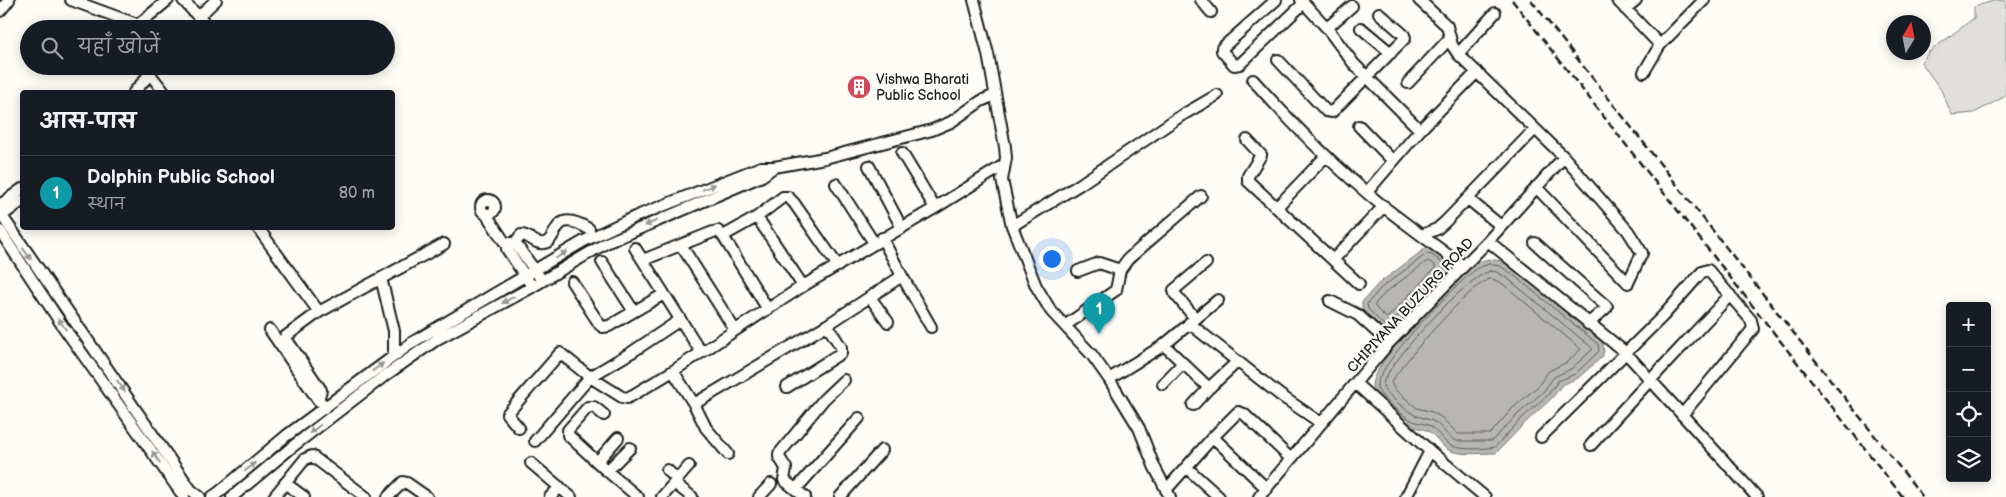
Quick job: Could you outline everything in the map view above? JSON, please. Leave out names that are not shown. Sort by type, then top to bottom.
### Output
[{"type":"street","points":[[0,11],[9,0]]},
{"type":"street","points":[[71,0],[128,20]]},
{"type":"street","points":[[95,8],[103,0]]},
{"type":"street","points":[[144,20],[168,0]]},
{"type":"street","points":[[183,0],[201,20],[216,0]]},
{"type":"street","points":[[974,0],[988,54],[1006,153],[1002,180],[1012,226],[1036,286],[1045,303],[1092,355],[1109,379],[1138,428],[1168,494],[1213,437],[1235,414],[1241,412],[1291,460]]},
{"type":"street","points":[[1201,0],[1211,12]]},
{"type":"street","points":[[1276,0],[1222,48],[1222,51],[1234,65],[1240,64],[1303,1],[1328,28],[1354,64],[1420,130]]},
{"type":"street","points":[[1418,0],[1444,22],[1449,31],[1452,45],[1458,54],[1564,157],[1628,231],[1640,249],[1641,257],[1628,283],[1536,187]]},
{"type":"street","points":[[1617,0],[1660,45]]},
{"type":"street","points":[[1625,10],[1636,0]]},
{"type":"street","points":[[1644,72],[1660,45],[1704,0]]},
{"type":"street","points":[[1328,28],[1352,6]]},
{"type":"street","points":[[1278,60],[1328,113],[1334,111],[1404,40],[1405,37],[1379,13]]},
{"type":"street","points":[[1458,54],[1496,13]]},
{"type":"street","points":[[1361,28],[1391,53]]},
{"type":"street","points":[[1408,83],[1450,38]]},
{"type":"street","points":[[1367,192],[1420,130],[1477,72]]},
{"type":"street","points":[[136,90],[148,75]]},
{"type":"street","points":[[155,75],[163,90]]},
{"type":"street","points":[[1253,80],[1283,114],[1326,156],[1384,206],[1463,266]]},
{"type":"street","points":[[225,488],[233,496],[416,347],[525,276],[584,241],[637,216],[761,166],[774,167],[825,158],[938,128],[951,122],[981,101],[995,95]]},
{"type":"street","points":[[1012,226],[1080,186],[1179,117],[1217,95]]},
{"type":"street","points":[[1359,126],[1393,161]]},
{"type":"street","points":[[1422,235],[1440,227],[1535,129]]},
{"type":"street","points":[[1247,140],[1261,155],[1247,179],[1359,284]]},
{"type":"street","points":[[902,153],[935,208]]},
{"type":"street","points":[[1277,207],[1326,156]]},
{"type":"street","name":"CHIPIYANA BUZURG ROAD","points":[[1259,497],[1389,343],[1488,241],[1564,157]]},
{"type":"street","points":[[519,428],[507,414],[560,353],[590,377],[622,398],[627,398],[803,286],[1004,165]]},
{"type":"street","points":[[869,166],[902,228]]},
{"type":"street","points":[[212,497],[225,488],[322,403],[394,355],[416,347],[532,287],[606,243],[762,176],[774,167]]},
{"type":"street","points":[[836,184],[902,276],[931,327]]},
{"type":"street","points":[[0,205],[20,190]]},
{"type":"street","points":[[1066,325],[1112,294],[1118,284],[1120,270],[1128,259],[1202,196]]},
{"type":"street","points":[[723,236],[757,218],[783,197],[791,199],[838,266]]},
{"type":"street","points":[[1468,199],[1501,226]]},
{"type":"street","points":[[20,202],[1,215],[191,490],[200,497]]},
{"type":"street","points":[[1333,260],[1384,206]]},
{"type":"street","points":[[489,213],[511,244],[542,280]]},
{"type":"street","points":[[757,218],[803,286]]},
{"type":"street","points":[[511,244],[522,235],[527,235],[536,242],[547,242],[557,225],[562,222],[574,223],[589,229]]},
{"type":"street","points":[[0,230],[62,325],[184,497]]},
{"type":"street","points":[[259,230],[318,312]]},
{"type":"street","points":[[643,260],[713,232],[718,232],[723,236],[768,308]]},
{"type":"street","points":[[1488,241],[1588,324],[1626,352],[1757,497]]},
{"type":"street","points":[[1535,243],[1607,307],[1588,324]]},
{"type":"street","points":[[322,403],[321,390],[285,337],[318,312],[444,244]]},
{"type":"street","points":[[511,244],[532,287]]},
{"type":"street","points":[[681,245],[735,330]]},
{"type":"street","points":[[635,248],[701,352]]},
{"type":"street","points":[[602,262],[633,310]]},
{"type":"street","points":[[1078,271],[1099,263],[1120,270]]},
{"type":"street","points":[[1206,263],[1174,290],[1192,321],[1237,362],[1321,423]]},
{"type":"street","points":[[1541,437],[1663,316],[1702,272],[1708,270],[1754,326],[1752,332],[1682,415]]},
{"type":"street","points":[[694,404],[827,325],[902,276]]},
{"type":"street","points":[[381,278],[394,331],[394,355]]},
{"type":"street","points":[[572,282],[603,327],[609,326],[633,310],[664,294]]},
{"type":"street","points":[[1591,445],[1650,379],[1679,351],[1730,295]]},
{"type":"street","points":[[870,297],[888,322]]},
{"type":"street","points":[[1109,379],[1164,345],[1218,300]]},
{"type":"street","points":[[1330,301],[1358,315],[1389,343]]},
{"type":"street","points":[[535,440],[590,377],[680,320]]},
{"type":"street","points":[[788,387],[841,353],[841,347],[827,325]]},
{"type":"street","points":[[270,330],[332,415]]},
{"type":"street","points":[[1164,345],[1209,388]]},
{"type":"street","points":[[92,367],[103,360]]},
{"type":"street","points":[[1193,405],[1237,362]]},
{"type":"street","points":[[1163,384],[1182,364]]},
{"type":"street","points":[[672,371],[694,404],[706,428],[728,454]]},
{"type":"street","points":[[805,497],[784,480],[786,468],[779,454],[824,399],[844,380]]},
{"type":"street","points":[[1355,383],[1430,451],[1485,497]]},
{"type":"street","points":[[604,415],[590,406],[567,433],[569,438],[638,497]]},
{"type":"street","points":[[796,489],[859,418]]},
{"type":"street","points":[[1213,437],[1267,489]]},
{"type":"street","points":[[597,462],[618,438]]},
{"type":"street","points":[[606,471],[630,448]]},
{"type":"street","points":[[840,497],[882,450]]},
{"type":"street","points":[[1406,497],[1430,451]]},
{"type":"street","points":[[274,497],[305,459],[312,456],[366,497]]},
{"type":"street","points":[[531,463],[571,497]]},
{"type":"street","points":[[662,497],[689,466]]},
{"type":"street","points":[[1187,468],[1219,497]]},
{"type":"street","points":[[667,470],[692,497]]},
{"type":"street","points":[[388,497],[403,482],[427,497]]},
{"type":"street","points":[[285,483],[304,497]]},
{"type":"street","points":[[759,497],[771,484]]},
{"type":"street","points":[[550,497],[560,487]]},
{"type":"shaded area","points":[[1996,0],[2006,1],[2006,96],[1974,113],[1952,115],[1941,90],[1921,62],[1923,60],[1931,60],[1931,50],[1974,18],[1974,7]]},
{"type":"water","points":[[1426,248],[1434,250],[1450,262],[1451,268],[1390,331],[1384,332],[1362,311],[1362,302],[1378,284]]},
{"type":"water","points":[[1488,259],[1502,261],[1514,269],[1602,340],[1604,351],[1602,357],[1578,378],[1562,385],[1552,398],[1496,453],[1459,453],[1446,449],[1428,431],[1410,426],[1400,419],[1381,401],[1373,390],[1372,385],[1375,374],[1385,359],[1417,320],[1467,270],[1477,263]]},
{"type":"railway","points":[[1512,0],[1903,497]]},
{"type":"railway","points":[[1531,0],[1923,497]]},
{"type":"place","name":"Vishwa Bharati Public School","points":[[859,87]]},
{"type":"place","name":"Dolphin Public School","points":[[1099,334]]}]
